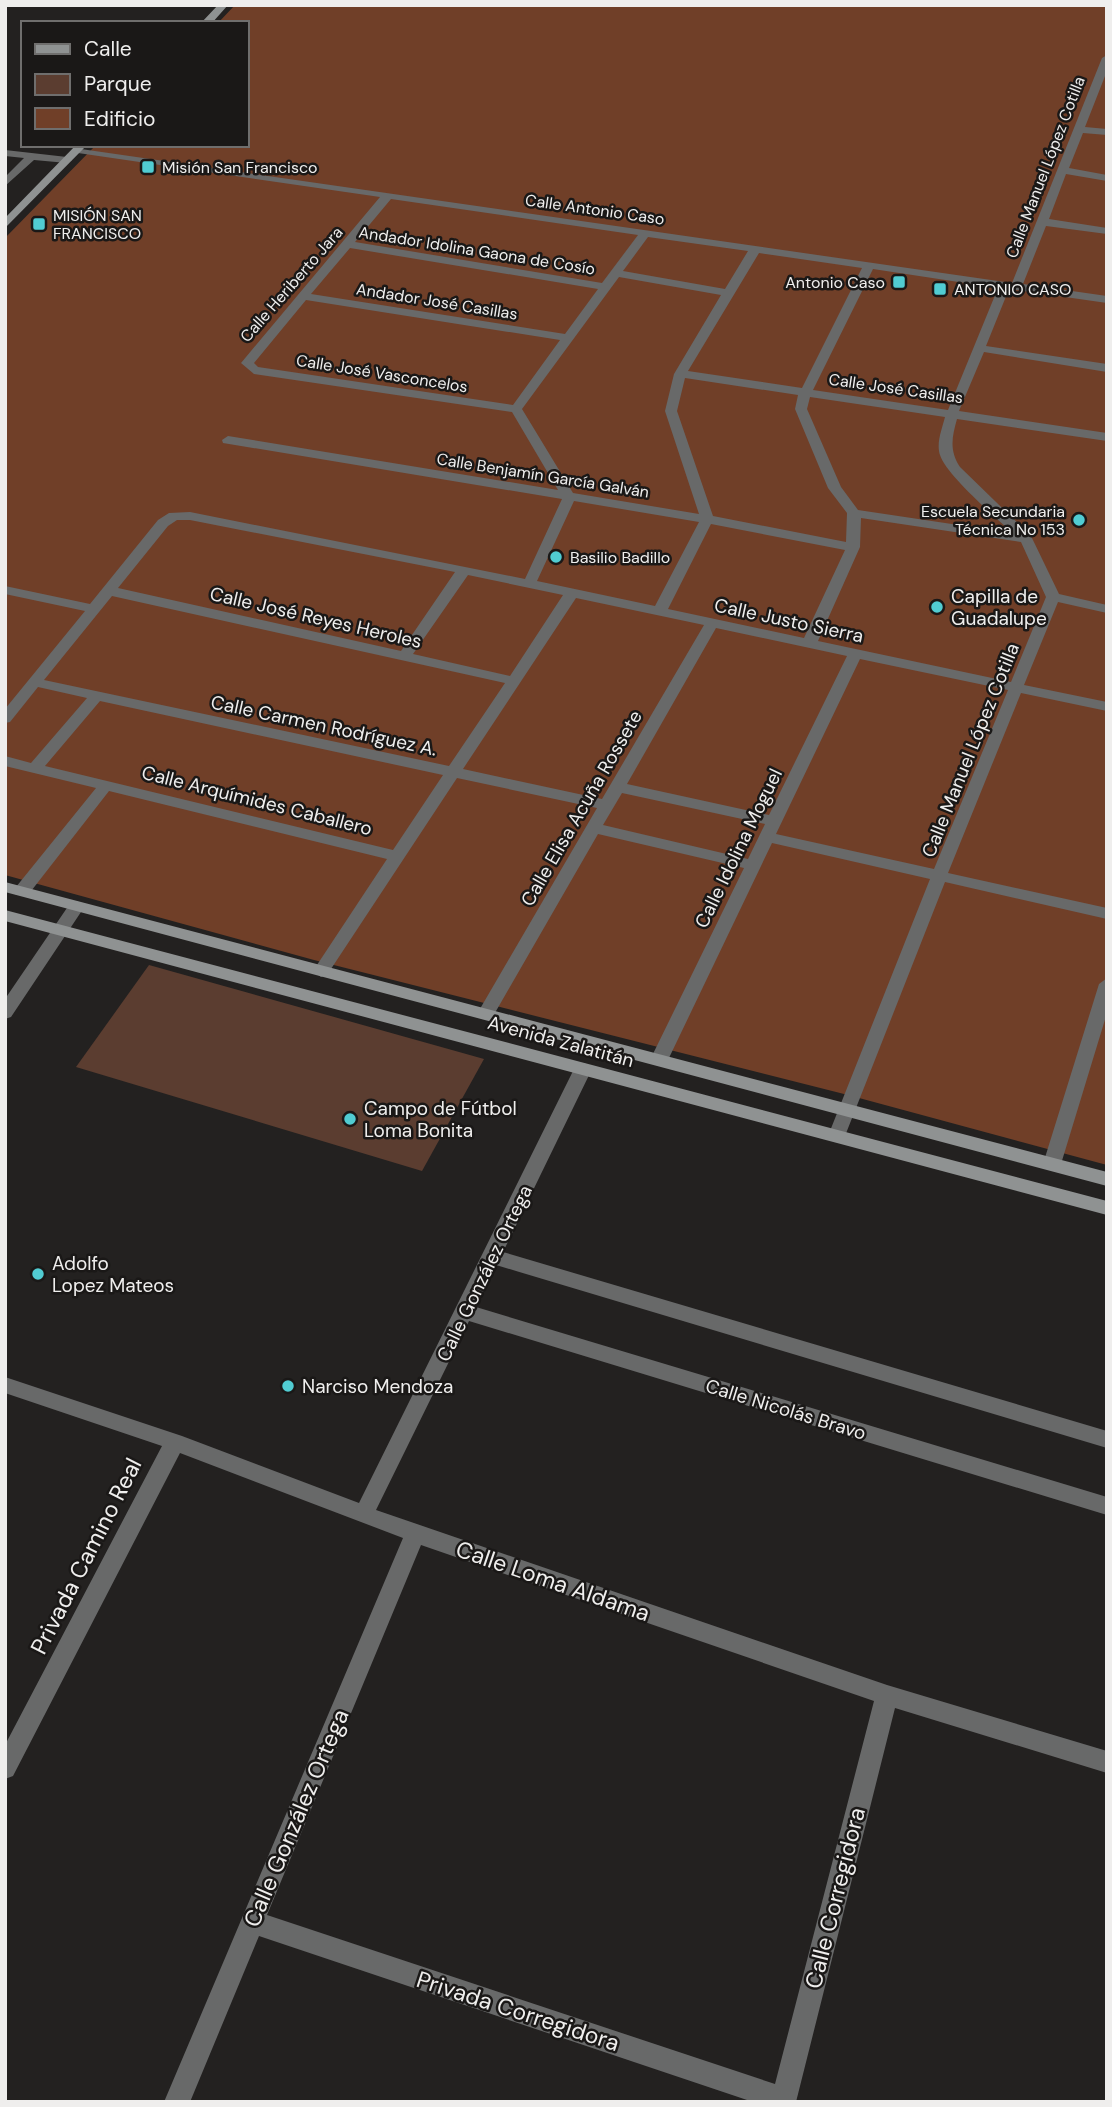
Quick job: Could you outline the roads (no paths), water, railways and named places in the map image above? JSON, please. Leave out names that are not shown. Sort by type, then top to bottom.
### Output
[{"type":"street","points":[[217,5],[223,6]]},
{"type":"street","points":[[208,21],[223,6]]},
{"type":"street","name":"Calle Manuel López Cotilla","points":[[837,1136],[1053,597],[1026,539],[955,469],[946,455],[945,440],[951,414],[978,348],[1044,222],[1107,58]]},
{"type":"street","points":[[1079,129],[1107,132]]},
{"type":"street","points":[[5,225],[80,148]]},
{"type":"street","name":"Calle Antonio Caso","points":[[80,148],[1107,300]]},
{"type":"street","points":[[5,153],[67,160]]},
{"type":"street","points":[[5,183],[32,156]]},
{"type":"street","points":[[1062,170],[1107,178]]},
{"type":"street","name":"Calle Heriberto Jara","points":[[247,363],[388,195]]},
{"type":"street","points":[[1044,222],[1107,231]]},
{"type":"street","points":[[529,584],[569,498],[516,409],[646,232]]},
{"type":"street","name":"Andador Idolina Gaona de Cosío","points":[[346,244],[604,287]]},
{"type":"street","points":[[659,612],[707,519],[671,411],[680,374],[755,249]]},
{"type":"street","points":[[809,644],[853,547],[854,513],[835,488],[801,409],[806,392],[869,266]]},
{"type":"street","name":"Andador Idolina Gaona de Cosío","points":[[615,273],[729,293]]},
{"type":"street","name":"Andador José Casillas","points":[[302,296],[568,338]]},
{"type":"street","points":[[978,348],[1107,368]]},
{"type":"street","name":"Calle José Vasconcelos","points":[[247,363],[254,370],[516,409]]},
{"type":"street","name":"Calle José Casillas","points":[[680,374],[1107,437]]},
{"type":"street","name":"Calle Benjamín García Galván","points":[[228,440],[707,519],[853,547]]},
{"type":"street","points":[[854,513],[1026,539]]},
{"type":"street","name":"Calle Justo Sierra","points":[[110,591],[163,523],[174,516],[190,516],[464,570],[1107,707]]},
{"type":"street","points":[[405,656],[464,570]]},
{"type":"street","points":[[5,590],[95,609]]},
{"type":"street","points":[[5,719],[12,699],[34,682],[110,591]]},
{"type":"street","name":"Calle José Reyes Heroles","points":[[110,591],[514,681]]},
{"type":"street","points":[[321,971],[572,593]]},
{"type":"street","points":[[1053,597],[1107,608]]},
{"type":"street","name":"Calle Elisa Acuña Rossete","points":[[486,1014],[712,623]]},
{"type":"street","name":"Calle Idolina Moguel","points":[[659,1060],[855,654]]},
{"type":"street","name":"Calle Carmen Rodríguez A.","points":[[34,682],[606,805]]},
{"type":"street","points":[[35,768],[97,695]]},
{"type":"street","name":"Calle Arquímides Caballero","points":[[5,761],[398,856]]},
{"type":"street","points":[[13,889],[106,786]]},
{"type":"street","points":[[617,787],[774,821]]},
{"type":"street","points":[[593,828],[752,865]]},
{"type":"street","points":[[767,837],[1107,914]]},
{"type":"street","name":"Avenida Zalatitán","points":[[13,889],[1107,1179]]},
{"type":"street","points":[[5,1013],[77,906]]},
{"type":"street","name":"Avenida Zalatitán","points":[[5,915],[1107,1208]]},
{"type":"street","points":[[1052,1164],[1107,984]]},
{"type":"street","name":"Calle González Ortega","points":[[364,1514],[466,1312],[583,1069]]},
{"type":"street","points":[[492,1256],[1107,1440]]},
{"type":"street","name":"Calle Nicolás Bravo","points":[[466,1312],[1107,1506]]},
{"type":"street","name":"Calle Loma Aldama","points":[[5,1385],[175,1442],[415,1534],[887,1695],[1107,1762]]},
{"type":"street","name":"Privada Camino Real","points":[[5,1769],[175,1442]]},
{"type":"street","name":"Calle González Ortega","points":[[177,2102],[415,1534]]},
{"type":"street","name":"Calle Corregidora","points":[[783,2100],[887,1695]]},
{"type":"street","name":"Privada Corregidora","points":[[253,1923],[783,2100]]},
{"type":"place","name":"Misión San Francisco","points":[[148,167]]},
{"type":"place","name":"MISIÓN SAN FRANCISCO","points":[[39,224]]},
{"type":"place","name":"Antonio Caso","points":[[899,282]]},
{"type":"place","name":"ANTONIO CASO","points":[[940,289]]},
{"type":"place","name":"Escuela Secundaria Técnica No 153","points":[[1079,520]]},
{"type":"place","name":"Basilio Badillo","points":[[556,557]]},
{"type":"place","name":"Capilla de Guadalupe","points":[[937,607]]},
{"type":"place","name":"Campo de Fútbol Loma Bonita","points":[[350,1119]]},
{"type":"place","name":"Adolfo Lopez Mateos","points":[[38,1274]]},
{"type":"place","name":"Narciso Mendoza","points":[[288,1386]]}]
